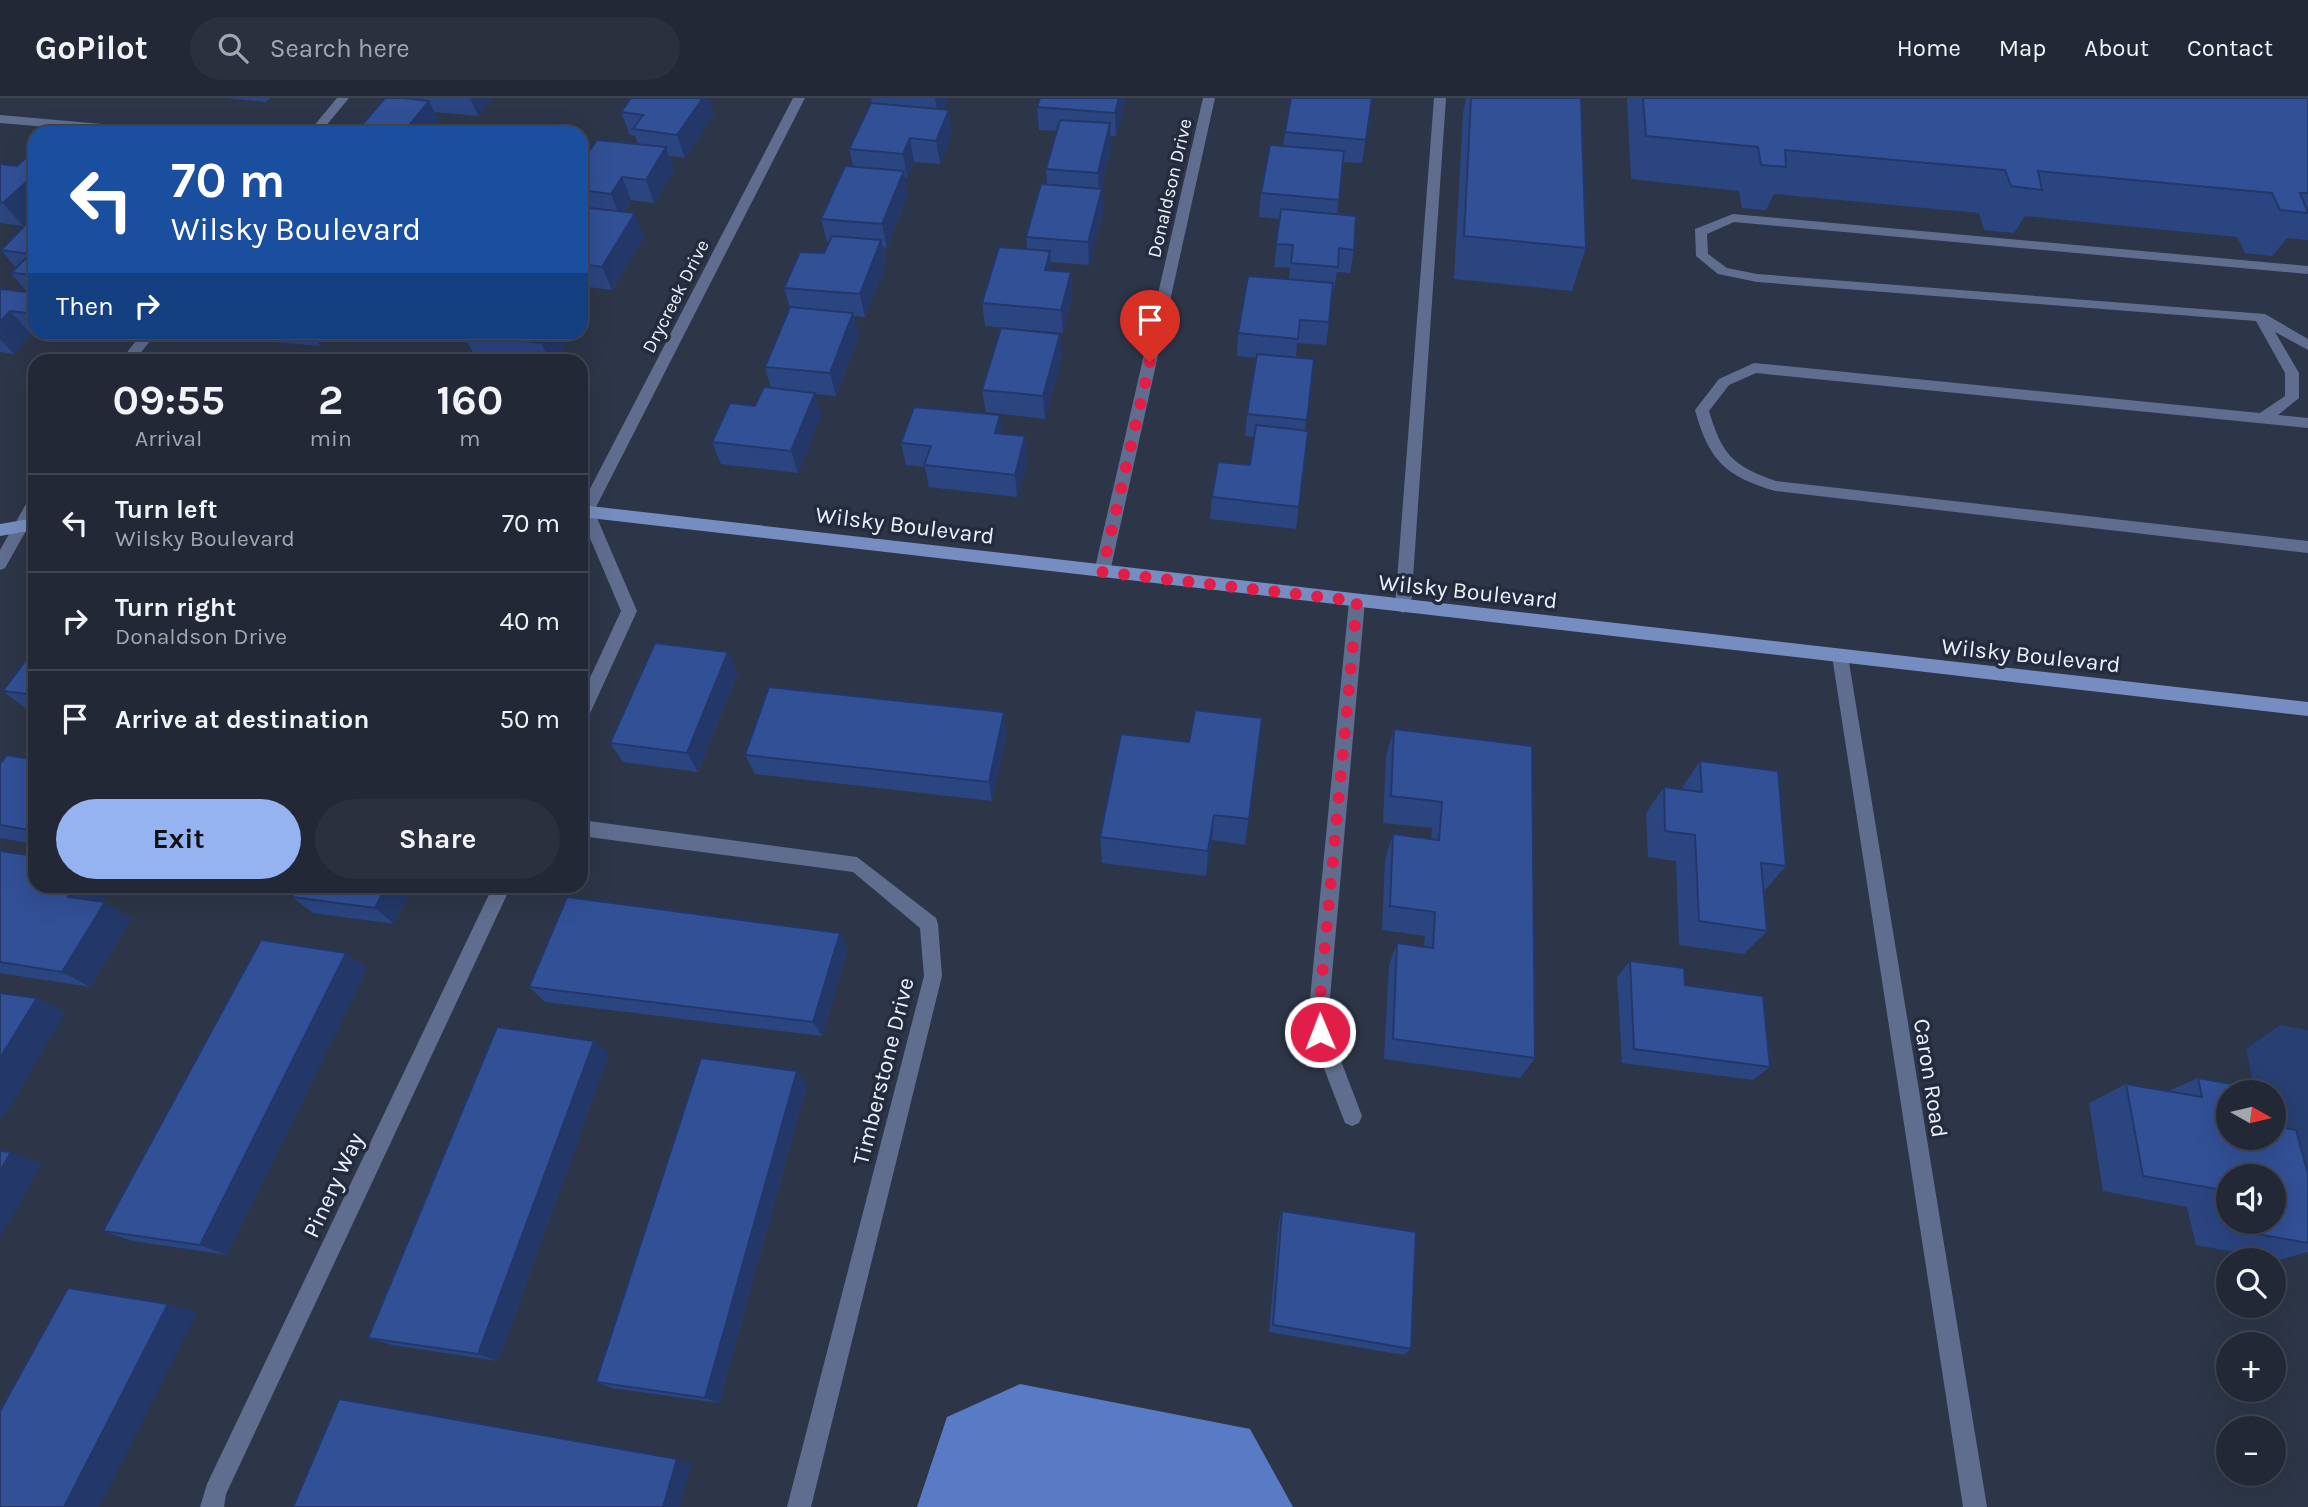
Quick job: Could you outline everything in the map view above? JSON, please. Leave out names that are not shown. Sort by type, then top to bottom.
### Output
[{"type":"main road","name":"Wilsky Boulevard","points":[[588,512],[2308,709]]},
{"type":"main road","points":[[0,530],[28,525]]},
{"type":"street","points":[[320,126],[343,98]]},
{"type":"street","name":"Drycreek Drive","points":[[588,501],[799,98]]},
{"type":"street","name":"Donaldson Drive","points":[[1102,572],[1209,98]]},
{"type":"street","points":[[1403,607],[1440,98]]},
{"type":"street","points":[[0,119],[80,126]]},
{"type":"street","points":[[2308,271],[1733,218],[1700,232],[1702,256],[1723,271],[1757,278],[2260,317],[2308,345]]},
{"type":"street","points":[[2260,317],[2292,373],[2292,398],[2263,418]]},
{"type":"street","points":[[133,354],[144,340]]},
{"type":"street","points":[[2308,424],[1754,368],[1724,382],[1702,410],[1710,443],[1736,473],[1775,486],[2308,547]]},
{"type":"street","points":[[0,564],[28,512]]},
{"type":"street","points":[[588,522],[629,611],[588,700]]},
{"type":"street","points":[[1352,1116],[1320,1032],[1319,1009],[1357,601]]},
{"type":"street","name":"Caron Road","points":[[1840,656],[1975,1507]]},
{"type":"street","name":"Timberstone Drive","points":[[588,829],[857,865],[929,924],[933,976],[799,1507]]},
{"type":"street","name":"Pinery Way","points":[[212,1507],[215,1492],[499,893]]},
{"type":"shaded area","points":[[2280,1025],[2308,1030],[2308,1253],[2286,1201],[2286,1164],[2270,1163],[2271,1150],[2286,1150],[2286,1080],[2252,1080],[2246,1049]]},
{"type":"shaded area","points":[[1020,1384],[1250,1429],[1293,1507],[917,1507],[947,1417]]},
{"type":"building","points":[[385,98],[429,101],[409,126],[361,126]]},
{"type":"building","points":[[631,98],[703,98],[677,135],[633,129],[643,115],[621,112]]},
{"type":"building","points":[[1040,98],[1119,98],[1115,113],[1037,107]]},
{"type":"building","points":[[1291,98],[1372,98],[1366,140],[1285,132]]},
{"type":"building","points":[[1471,98],[1581,98],[1586,248],[1464,236]]},
{"type":"building","points":[[1643,98],[2308,98],[2308,193],[2300,193],[2308,213],[2280,210],[2272,193],[2038,171],[2042,190],[2011,186],[2005,170],[1785,150],[1786,167],[1761,165],[1758,147],[1646,136]]},
{"type":"building","points":[[871,103],[949,110],[936,141],[910,138],[903,154],[849,149]]},
{"type":"building","points":[[1060,120],[1110,123],[1098,173],[1046,169]]},
{"type":"building","points":[[597,140],[666,147],[646,180],[622,177],[611,194],[588,191],[588,153]]},
{"type":"building","points":[[1270,145],[1344,151],[1339,200],[1261,193]]},
{"type":"building","points":[[28,156],[28,180],[3,203],[0,202],[0,164],[17,166]]},
{"type":"building","points":[[845,166],[904,171],[882,224],[821,219]]},
{"type":"building","points":[[1041,184],[1102,189],[1088,242],[1026,237]]},
{"type":"building","points":[[588,208],[635,213],[602,267],[588,265]]},
{"type":"building","points":[[1281,209],[1356,216],[1354,250],[1339,248],[1338,267],[1291,263],[1293,245],[1276,244]]},
{"type":"building","points":[[28,222],[28,254],[1,250]]},
{"type":"building","points":[[832,236],[881,240],[860,294],[784,288],[800,252],[824,253]]},
{"type":"building","points":[[999,247],[1050,251],[1045,270],[1071,272],[1061,310],[982,303]]},
{"type":"building","points":[[28,256],[28,274],[11,273]]},
{"type":"building","points":[[1248,276],[1333,283],[1329,322],[1300,320],[1298,339],[1238,333]]},
{"type":"building","points":[[0,289],[28,292],[28,313],[10,311],[0,322]]},
{"type":"building","points":[[790,307],[853,313],[830,373],[765,367]]},
{"type":"building","points":[[1001,328],[1060,334],[1043,396],[982,390]]},
{"type":"building","points":[[512,340],[543,340],[541,343]]},
{"type":"building","points":[[1257,354],[1314,359],[1307,420],[1247,414]]},
{"type":"building","points":[[764,387],[815,393],[791,451],[712,442],[730,403],[755,406]]},
{"type":"building","points":[[914,407],[1000,415],[995,433],[1025,436],[1015,475],[924,465],[931,446],[901,443]]},
{"type":"building","points":[[1256,425],[1308,431],[1299,507],[1212,497],[1218,462],[1250,465]]},
{"type":"building","points":[[655,643],[728,652],[687,753],[610,743]]},
{"type":"building","points":[[28,657],[28,694],[3,691]]},
{"type":"building","points":[[769,687],[1004,712],[989,782],[745,755]]},
{"type":"building","points":[[1195,710],[1262,718],[1249,819],[1214,815],[1208,851],[1100,837],[1121,734],[1189,742]]},
{"type":"building","points":[[1394,729],[1532,746],[1535,1058],[1393,1039],[1397,943],[1433,948],[1435,912],[1390,906],[1393,834],[1439,840],[1442,802],[1391,796]]},
{"type":"building","points":[[7,755],[28,759],[28,830],[0,825],[0,764]]},
{"type":"building","points":[[1700,761],[1778,771],[1786,866],[1761,863],[1767,931],[1699,921],[1695,835],[1665,831],[1664,787],[1702,792]]},
{"type":"building","points":[[0,851],[28,855],[28,893],[71,893],[68,897],[105,902],[62,972],[0,962]]},
{"type":"building","points":[[294,893],[382,893],[375,908],[292,897]]},
{"type":"building","points":[[567,897],[840,933],[813,1022],[529,987]]},
{"type":"building","points":[[261,940],[346,953],[200,1245],[103,1231]]},
{"type":"building","points":[[1630,961],[1684,968],[1685,985],[1763,996],[1770,1067],[1634,1049]]},
{"type":"building","points":[[0,993],[37,998],[0,1058]]},
{"type":"building","points":[[497,1027],[594,1041],[478,1354],[368,1338]]},
{"type":"building","points":[[701,1058],[797,1071],[705,1398],[596,1382]]},
{"type":"building","points":[[2198,1078],[2216,1081],[2216,1150],[2286,1150],[2286,1128],[2296,1130],[2308,1174],[2308,1243],[2257,1234],[2286,1234],[2286,1164],[2216,1164],[2216,1189],[2143,1176],[2126,1084],[2202,1097]]},
{"type":"building","points":[[0,1151],[11,1152],[0,1171]]},
{"type":"building","points":[[1282,1211],[1416,1232],[1411,1349],[1273,1325]]},
{"type":"building","points":[[68,1288],[168,1304],[64,1507],[0,1507],[0,1411]]},
{"type":"building","points":[[339,1399],[677,1459],[663,1507],[293,1507]]},
{"type":"route","points":[[1150,362],[1102,572],[1357,601],[1319,1009],[1320,1032]]}]
